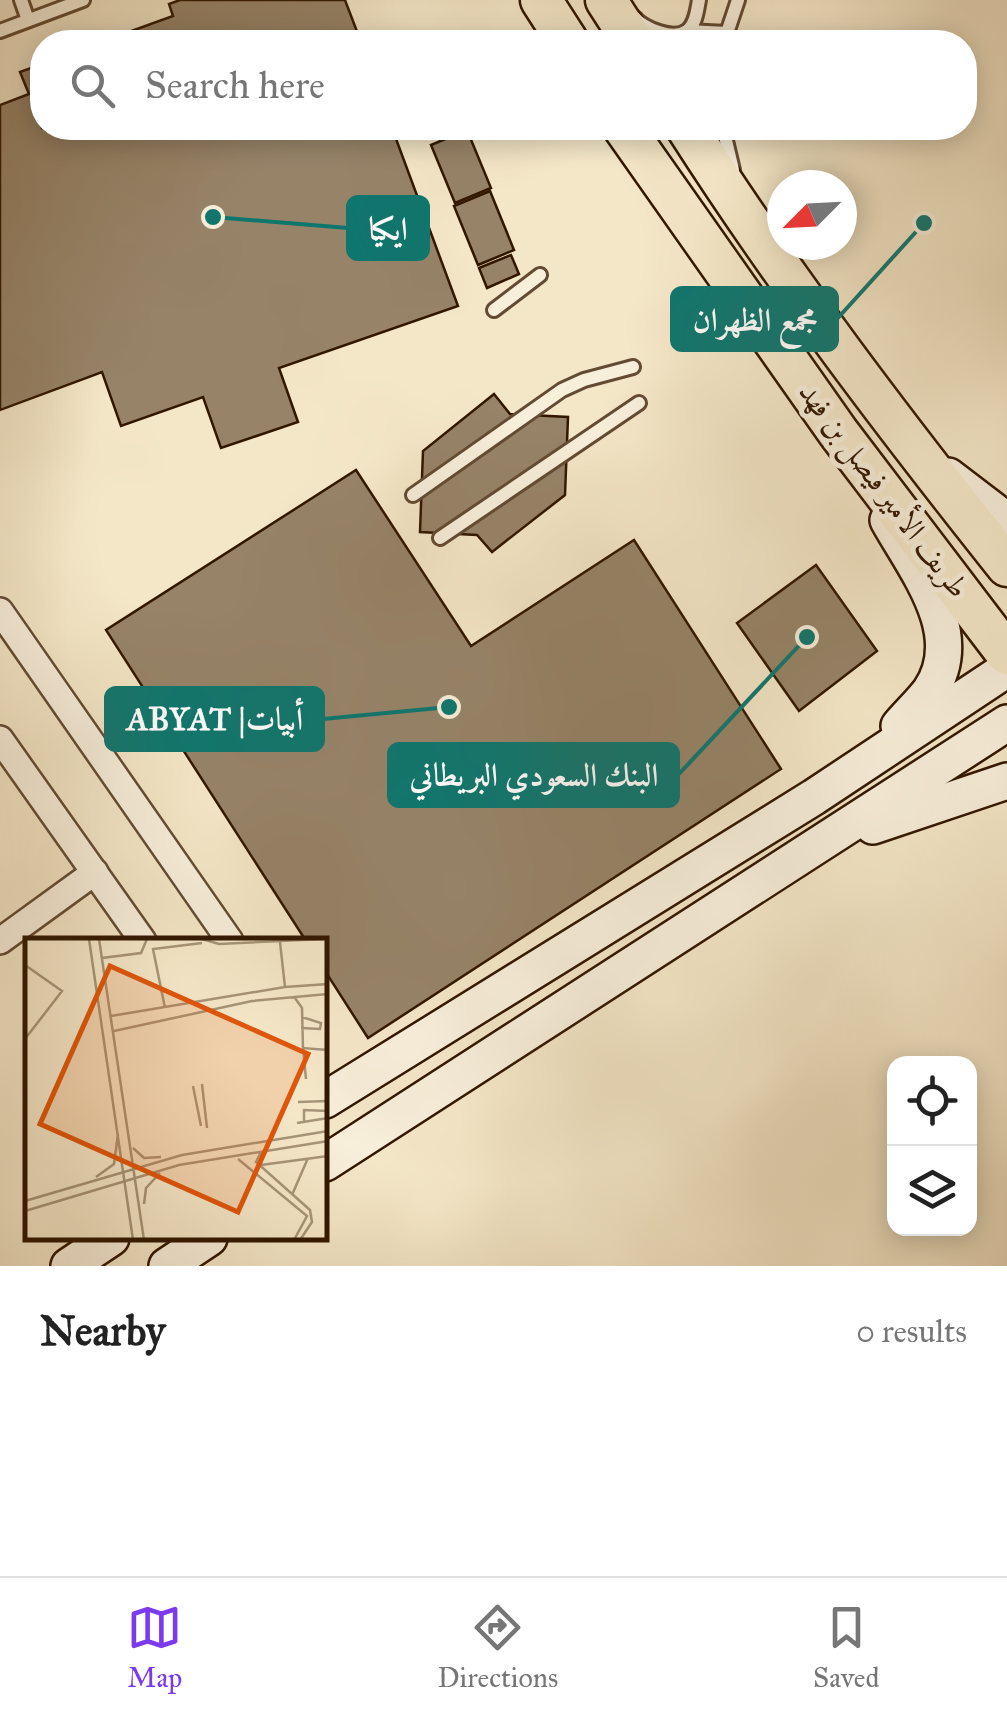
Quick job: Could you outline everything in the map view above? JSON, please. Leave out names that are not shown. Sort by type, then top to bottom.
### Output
[{"type":"main road","points":[[541,0],[560,30]]},
{"type":"main road","points":[[606,0],[625,30]]},
{"type":"main road","name":"طريف الأمير فيصل بن فهد","points":[[632,140],[838,432],[1007,654]]},
{"type":"main road","name":"طريف الأمير فيصل بن فهد","points":[[695,140],[744,217],[914,448],[1007,566]]},
{"type":"street","points":[[838,432],[936,607],[942,628],[939,670],[931,689],[868,760]]},
{"type":"street","points":[[914,448],[1007,520]]},
{"type":"street","points":[[0,611],[228,938]]},
{"type":"street","points":[[329,1090],[868,760],[1007,669]]},
{"type":"street","points":[[328,1161],[1007,723]]},
{"type":"street","points":[[0,739],[142,938]]},
{"type":"street","points":[[815,847],[1007,781]]},
{"type":"street","points":[[0,941],[95,872]]},
{"type":"street","points":[[69,1266],[106,1241]]},
{"type":"street","points":[[168,1266],[205,1241]]},
{"type":"lane","points":[[21,0],[28,20]]},
{"type":"lane","points":[[0,31],[83,0]]},
{"type":"lane","points":[[621,0],[642,26],[657,30]]},
{"type":"lane","points":[[688,30],[695,20],[699,0]]},
{"type":"lane","points":[[729,30],[738,0]]},
{"type":"lane","points":[[726,140],[744,217]]},
{"type":"lane","points":[[494,310],[540,275]]},
{"type":"lane","points":[[414,495],[562,390],[633,367]]},
{"type":"lane","points":[[440,538],[639,402]]},
{"type":"building","points":[[180,0],[345,0],[356,30],[134,30],[173,16],[169,4]]},
{"type":"building","points":[[30,68],[30,140],[396,140],[458,306],[279,368],[298,422],[221,448],[203,397],[121,426],[102,372],[0,410],[0,105],[29,94],[20,72]]},
{"type":"building","points":[[443,140],[471,140],[491,188],[455,203],[431,145]]},
{"type":"building","points":[[490,191],[514,250],[478,265],[454,206]]},
{"type":"building","points":[[511,255],[519,274],[487,288],[479,268]]},
{"type":"building","points":[[494,394],[510,414],[568,417],[565,495],[492,552],[477,535],[420,532],[423,451]]},
{"type":"building","points":[[356,470],[471,646],[634,540],[781,769],[368,1038],[328,976],[328,938],[304,938],[106,630]]},
{"type":"building","points":[[816,565],[877,651],[799,711],[737,623]]},
{"type":"place","name":"ايكيا","points":[[213,217]]},
{"type":"place","name":"مجمع الظهران","points":[[924,223]]},
{"type":"place","name":"البنك السعودي البريطاني","points":[[807,637]]},
{"type":"place","name":"ABYAT |أبيات","points":[[449,707]]}]
